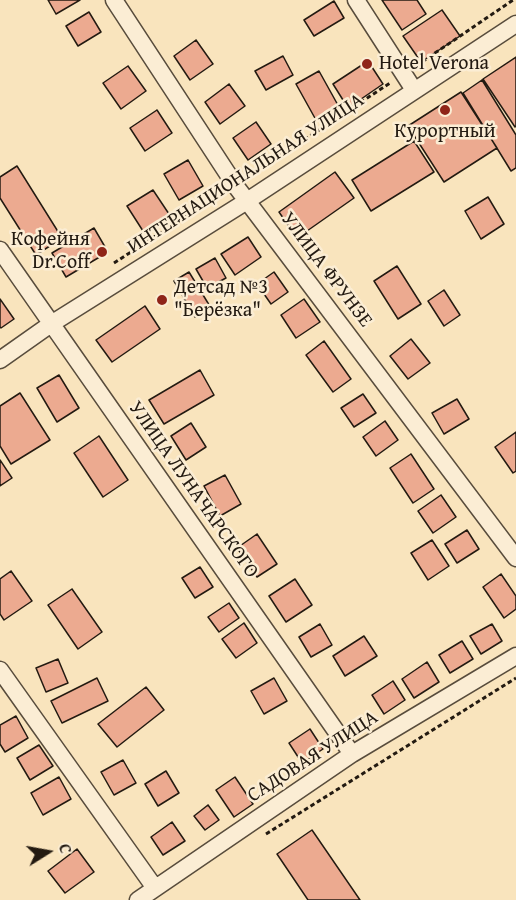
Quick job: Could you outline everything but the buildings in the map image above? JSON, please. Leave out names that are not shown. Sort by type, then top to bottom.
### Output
[{"type":"street","name":"УЛИЦА ФРУНЗЕ","points":[[114,0],[235,185],[516,558]]},
{"type":"street","points":[[356,0],[414,90]]},
{"type":"street","name":"ИНТЕРНАЦИОНАЛЬНАЯ УЛИЦА","points":[[0,360],[51,324],[247,201],[516,24]]},
{"type":"street","name":"УЛИЦА ЛУНАЧАРСКОГО","points":[[0,250],[352,754]]},
{"type":"street","name":"САДОВАЯ УЛИЦА","points":[[138,900],[352,754],[516,656]]},
{"type":"street","points":[[0,670],[155,888]]},
{"type":"path","points":[[109,267],[513,0]]},
{"type":"path","points":[[263,836],[516,678]]},
{"type":"place","name":"Hotel Verona","points":[[367,64]]},
{"type":"place","name":"Курортный","points":[[445,110]]},
{"type":"place","name":"Кофейня Dr.Coff","points":[[102,252]]},
{"type":"place","name":"Детсад №3 \"Берёзка\"","points":[[162,300]]}]
